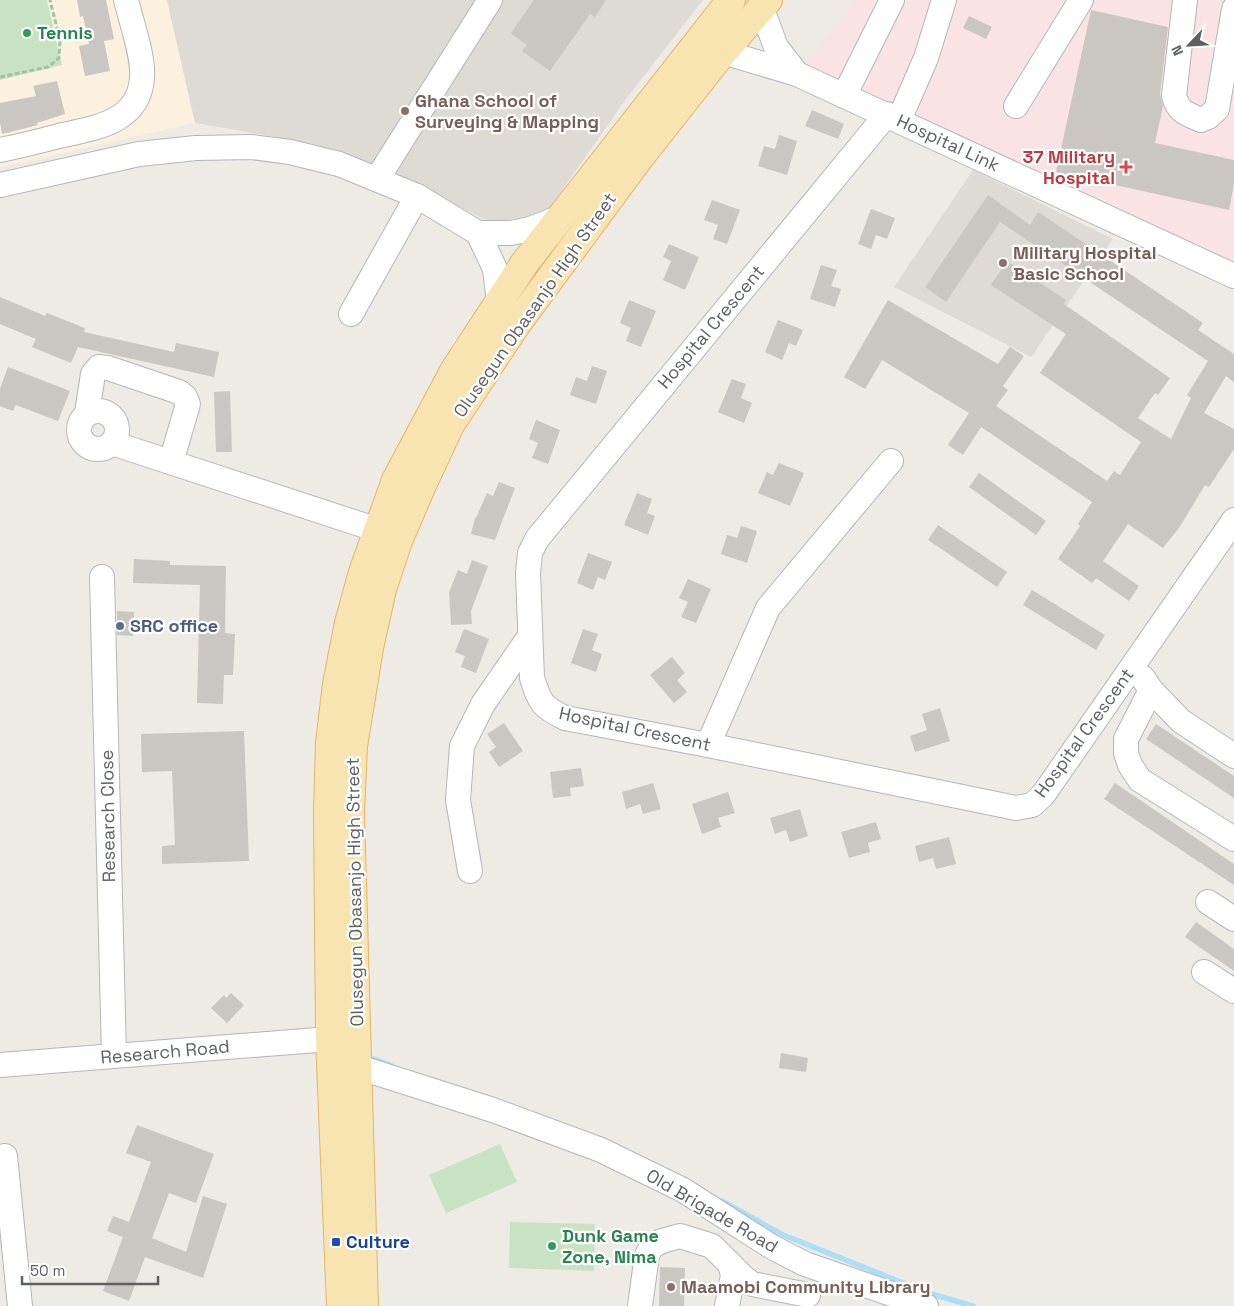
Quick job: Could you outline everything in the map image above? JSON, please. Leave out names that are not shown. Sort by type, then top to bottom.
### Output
[{"type":"main road","name":"Olusegun Obasanjo High Street","points":[[341,1306],[330,1039],[328,813],[330,743],[337,684],[349,623],[363,572],[400,472],[454,371],[524,264],[732,0]]},
{"type":"main road","name":"Olusegun Obasanjo High Street","points":[[364,1306],[350,812],[353,746],[371,638],[382,590],[398,540],[450,425],[511,332],[640,156],[723,52],[765,3]]},
{"type":"street","points":[[0,150],[98,128],[126,113],[135,103],[142,78],[137,46],[126,0]]},
{"type":"street","points":[[377,179],[490,0]]},
{"type":"street","points":[[844,96],[892,0]]},
{"type":"street","name":"Hospital Crescent","points":[[944,0],[926,58],[893,117],[538,539],[530,553],[528,573],[532,678],[537,693],[547,709],[565,718],[708,745],[1016,808],[1032,805],[1043,794],[1234,520]]},
{"type":"street","points":[[1016,106],[1081,0]]},
{"type":"street","points":[[1185,0],[1174,96],[1177,106],[1183,112],[1201,120],[1217,109],[1234,9]]},
{"type":"street","name":"Hospital Link","points":[[765,3],[776,47],[797,74]]},
{"type":"street","name":"Hospital Link","points":[[723,52],[797,74],[1234,276]]},
{"type":"street","points":[[0,184],[139,154],[196,148],[252,147],[290,152],[339,164],[417,196],[478,234],[495,269],[499,302]]},
{"type":"street","points":[[351,314],[417,196]]},
{"type":"street","name":"Olusegun Obasanjo High Street","points":[[478,234],[511,233],[561,217]]},
{"type":"street","points":[[171,462],[188,404],[185,396],[179,392],[108,368],[99,367],[93,374],[87,413],[94,410],[101,411],[108,413],[113,418],[117,432],[112,442],[171,462],[378,530]]},
{"type":"street","points":[[708,745],[768,608],[891,461]]},
{"type":"street","name":"Research Close","points":[[102,576],[114,1056]]},
{"type":"street","points":[[470,871],[458,800],[462,746],[484,704],[530,636]]},
{"type":"street","points":[[1134,664],[1151,690],[1181,721],[1234,756]]},
{"type":"street","points":[[1151,690],[1126,739],[1126,753],[1130,765],[1140,780],[1234,839]]},
{"type":"street","points":[[1208,902],[1234,919]]},
{"type":"street","points":[[1204,972],[1234,991]]},
{"type":"street","name":"Research Road","points":[[0,1065],[330,1039]]},
{"type":"street","name":"Old Brigade Road","points":[[358,1067],[493,1110],[601,1150],[683,1190],[772,1247],[806,1264],[926,1306]]},
{"type":"street","points":[[6,1156],[20,1306]]},
{"type":"street","points":[[712,1246],[728,1219]]},
{"type":"street","points":[[640,1306],[647,1255],[652,1246],[680,1236],[712,1246],[752,1284],[808,1301],[806,1264]]},
{"type":"street","points":[[728,1306],[733,1275],[730,1264]]},
{"type":"path","points":[[0,77],[48,67],[58,58],[60,40],[50,0]]},
{"type":"shaded area","points":[[0,0],[167,0],[195,123],[0,167]]},
{"type":"shaded area","name":"Ghana School of Surveying & Mapping","points":[[167,0],[703,0],[626,99],[547,212],[492,223],[384,169],[310,143],[195,123]]},
{"type":"shaded area","name":"37 Military Hospital","points":[[857,0],[1234,0],[1234,268],[804,66]]},
{"type":"shaded area","name":"Military Hospital Basic School","points":[[973,170],[1113,239],[1031,357],[894,287]]},
{"type":"green space","name":"Tennis","points":[[0,0],[47,0],[62,65],[0,80]]},
{"type":"green space","points":[[500,1144],[517,1182],[446,1213],[429,1175]]},
{"type":"green space","name":"Dunk Game Zone, Nima","points":[[510,1222],[595,1224],[594,1271],[509,1268]]},
{"type":"building","points":[[77,0],[106,0],[114,39],[104,41],[110,71],[85,76],[79,46],[89,44],[83,16],[80,17]]},
{"type":"building","points":[[534,0],[606,0],[595,17],[590,14],[550,71],[522,51],[527,45],[511,33]]},
{"type":"building","points":[[1091,10],[1168,27],[1160,94],[1163,106],[1155,143],[1234,160],[1234,184],[1229,210],[1056,172]]},
{"type":"building","points":[[969,16],[992,27],[986,39],[963,28]]},
{"type":"building","points":[[57,81],[65,114],[37,123],[38,125],[2,134],[0,103],[36,96],[33,86]]},
{"type":"building","points":[[812,110],[844,124],[838,139],[805,126]]},
{"type":"building","points":[[779,135],[797,141],[787,175],[758,166],[764,146],[775,149]]},
{"type":"building","points":[[988,195],[1030,225],[1038,212],[1203,323],[1198,330],[1234,354],[1234,382],[1226,376],[1204,413],[1234,429],[1234,449],[1209,487],[1205,485],[1179,528],[1163,548],[1128,524],[1103,561],[1139,586],[1129,601],[1096,578],[1092,583],[1058,559],[1080,526],[1078,524],[1092,502],[981,427],[963,455],[948,445],[969,413],[882,360],[865,389],[844,377],[888,300],[998,364],[1010,347],[1024,356],[1003,386],[1008,390],[996,406],[1107,481],[1114,471],[1120,475],[1141,442],[1040,373],[1066,334],[991,285],[1007,261],[1066,300],[1064,304],[1170,378],[1158,395],[1155,393],[1138,418],[1171,439],[1191,398],[1187,395],[1208,361],[1000,222],[946,302],[925,287]]},
{"type":"building","points":[[712,200],[740,210],[727,244],[713,239],[718,225],[704,220]]},
{"type":"building","points":[[871,209],[895,218],[887,239],[876,235],[871,249],[858,244]]},
{"type":"building","points":[[669,244],[699,257],[685,290],[663,280],[671,261],[663,257]]},
{"type":"building","points":[[821,265],[837,270],[831,286],[841,289],[835,307],[810,299]]},
{"type":"building","points":[[0,297],[45,316],[47,313],[85,328],[84,332],[174,352],[176,343],[219,352],[214,377],[78,347],[71,363],[32,347],[36,339],[0,324]]},
{"type":"building","points":[[629,300],[656,311],[641,347],[626,341],[631,328],[620,323]]},
{"type":"building","points":[[778,320],[803,330],[796,346],[789,343],[782,360],[765,352]]},
{"type":"building","points":[[592,366],[607,371],[596,404],[570,395],[576,377],[587,381]]},
{"type":"building","points":[[8,367],[70,391],[58,421],[16,405],[13,411],[0,406],[0,389]]},
{"type":"building","points":[[732,379],[746,384],[741,398],[752,403],[744,423],[718,412]]},
{"type":"building","points":[[230,391],[232,452],[216,452],[214,392]]},
{"type":"building","points":[[536,420],[560,430],[548,464],[532,458],[538,443],[529,439]]},
{"type":"building","points":[[779,463],[804,473],[790,506],[758,493],[767,472],[773,475]]},
{"type":"building","points":[[979,473],[1046,521],[1036,535],[969,487]]},
{"type":"building","points":[[499,482],[515,488],[495,540],[471,534],[475,518],[487,493],[493,496]]},
{"type":"building","points":[[637,493],[652,499],[647,513],[655,516],[648,535],[624,525]]},
{"type":"building","points":[[938,525],[1007,572],[997,587],[928,540]]},
{"type":"building","points":[[741,526],[757,531],[747,563],[721,554],[727,535],[737,538]]},
{"type":"building","points":[[588,553],[612,562],[605,580],[598,577],[593,590],[577,583]]},
{"type":"building","points":[[134,559],[170,561],[170,565],[226,566],[225,633],[235,634],[233,675],[224,675],[223,704],[197,703],[200,585],[133,583]]},
{"type":"building","points":[[472,560],[488,566],[471,611],[472,624],[451,625],[449,592],[458,570],[467,574]]},
{"type":"building","points":[[688,579],[711,589],[696,623],[681,617],[688,602],[679,598]]},
{"type":"building","points":[[1032,590],[1105,635],[1096,650],[1023,605]]},
{"type":"building","points":[[117,611],[134,612],[133,636],[117,635]]},
{"type":"building","points":[[464,629],[489,639],[476,673],[461,667],[465,656],[455,652]]},
{"type":"building","points":[[583,629],[598,634],[592,650],[602,654],[596,672],[571,663]]},
{"type":"building","points":[[672,657],[685,673],[677,680],[687,692],[674,703],[650,675]]},
{"type":"building","points":[[940,708],[950,741],[915,752],[910,736],[927,730],[922,714]]},
{"type":"building","points":[[504,723],[523,751],[499,767],[489,752],[496,747],[487,734]]},
{"type":"building","points":[[1156,724],[1234,776],[1234,798],[1146,739]]},
{"type":"building","points":[[244,731],[249,861],[162,864],[162,846],[175,845],[172,771],[142,772],[141,734]]},
{"type":"building","points":[[581,768],[584,786],[570,788],[571,796],[553,798],[550,772]]},
{"type":"building","points":[[653,783],[661,809],[643,814],[640,804],[626,809],[622,792]]},
{"type":"building","points":[[1115,783],[1234,864],[1234,885],[1104,799]]},
{"type":"building","points":[[728,792],[735,813],[718,818],[721,827],[702,834],[692,804]]},
{"type":"building","points":[[800,809],[808,836],[790,842],[786,830],[775,834],[770,818]]},
{"type":"building","points":[[876,822],[881,839],[868,843],[870,852],[849,858],[841,832]]},
{"type":"building","points":[[949,837],[956,864],[936,869],[933,858],[919,862],[915,846]]},
{"type":"building","points":[[1196,922],[1234,949],[1234,971],[1185,937]]},
{"type":"building","points":[[231,993],[244,1005],[227,1023],[211,1008],[224,995],[226,998]]},
{"type":"building","points":[[781,1053],[808,1058],[806,1072],[779,1068]]},
{"type":"building","points":[[137,1125],[214,1154],[196,1203],[169,1193],[152,1238],[186,1252],[203,1196],[227,1204],[203,1278],[145,1257],[129,1301],[103,1291],[123,1237],[107,1231],[113,1216],[129,1222],[151,1162],[126,1153]]},
{"type":"building","points":[[660,1267],[685,1268],[684,1306],[659,1306]]},
{"type":"waterway","points":[[374,1059],[392,1066]]},
{"type":"waterway","points":[[722,1201],[781,1234],[928,1293],[973,1306]]},
{"type":"place","name":"Tennis","points":[[27,33]]},
{"type":"place","name":"Ghana School of Surveying & Mapping","points":[[405,111]]},
{"type":"place","name":"37 Military Hospital","points":[[1126,167]]},
{"type":"place","name":"Military Hospital Basic School","points":[[1003,263]]},
{"type":"place","name":"SRC office","points":[[120,626]]},
{"type":"place","name":"Culture","points":[[336,1242]]},
{"type":"place","name":"Dunk Game Zone, Nima","points":[[552,1246]]},
{"type":"place","name":"Maamobi Community Library","points":[[671,1287]]}]
